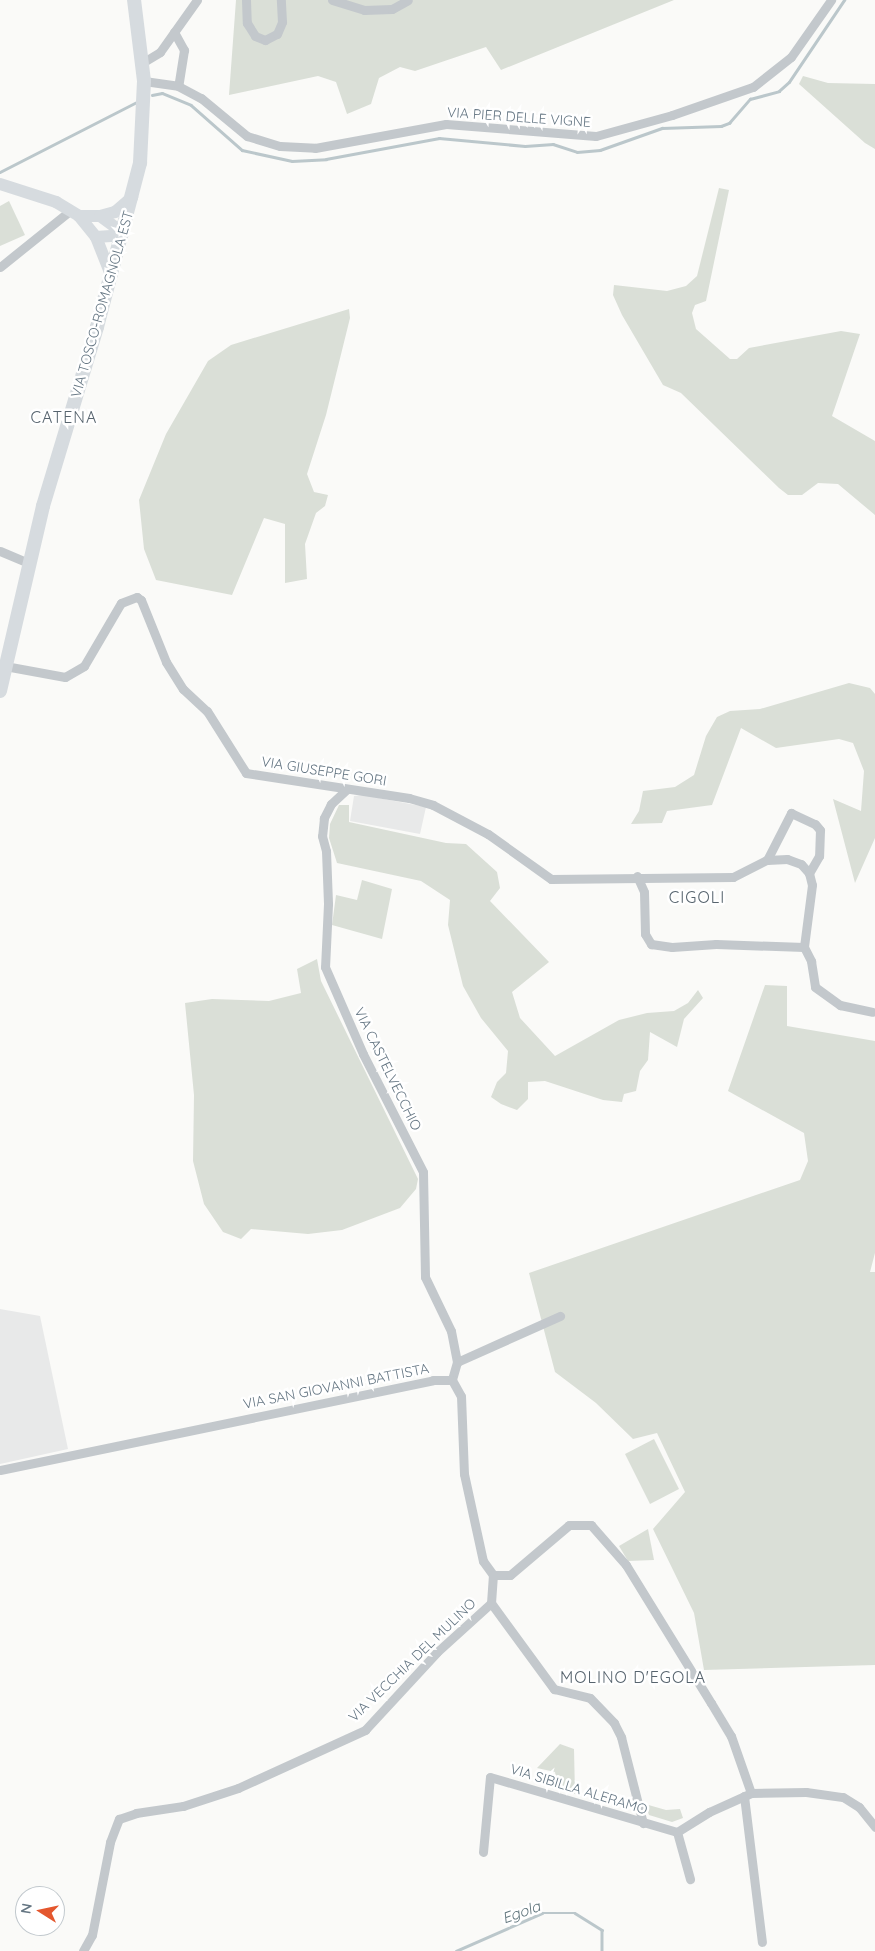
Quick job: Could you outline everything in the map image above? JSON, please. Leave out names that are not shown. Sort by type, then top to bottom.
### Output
[{"type":"main road","name":"VIA TOSCO-ROMAGNOLA EST","points":[[0,691],[28,563],[111,275],[132,197],[142,147],[144,81],[134,0]]},
{"type":"main road","points":[[0,184],[56,202],[75,213],[96,237],[111,275]]},
{"type":"main road","points":[[75,213],[100,216],[114,212],[132,197]]},
{"type":"main road","points":[[100,216],[122,234]]},
{"type":"main road","points":[[96,237],[122,234]]},
{"type":"street","points":[[142,63],[160,52],[197,0]]},
{"type":"street","points":[[246,0],[247,23],[255,36],[265,40],[277,34],[282,22],[281,0]]},
{"type":"street","points":[[332,0],[364,10],[392,8],[408,0]]},
{"type":"street","name":"VIA PIER DELLE VIGNE","points":[[144,81],[178,86],[201,98],[247,136],[280,146],[315,148],[446,124],[596,136],[672,115],[754,87],[791,57],[831,0]]},
{"type":"street","points":[[174,32],[184,50],[178,86]]},
{"type":"street","points":[[0,267],[75,213]]},
{"type":"street","points":[[0,552],[28,563]]},
{"type":"street","name":"VIA GIUSEPPE GORI","points":[[5,666],[65,677],[84,666],[122,602],[137,597],[141,600],[166,662],[183,689],[207,711],[246,773],[316,782],[346,790],[409,798],[434,805],[488,834],[551,879],[637,876],[733,877],[767,860]]},
{"type":"street","name":"VIA CASTELVECCHIO","points":[[346,790],[331,804],[324,818],[322,836],[326,851],[328,895],[325,967],[363,1054],[423,1172],[424,1277],[451,1331],[457,1362],[452,1380]]},
{"type":"street","points":[[809,873],[819,856],[820,830],[815,824],[791,813],[767,860],[787,859],[801,864],[809,873],[812,885],[804,947],[810,961],[815,987],[820,993],[840,1005],[872,1012]]},
{"type":"street","points":[[637,876],[644,892],[645,934],[651,944],[659,946],[804,947]]},
{"type":"street","points":[[457,1362],[560,1316]]},
{"type":"street","name":"VIA SAN GIOVANNI BATTISTA","points":[[0,1470],[434,1380],[452,1380]]},
{"type":"street","points":[[452,1380],[461,1396],[464,1474],[474,1524],[483,1561],[493,1575],[510,1574],[569,1525],[591,1525],[626,1565],[730,1736],[747,1794],[762,1942]]},
{"type":"street","name":"VIA VECCHIA DEL MULINO","points":[[84,1951],[92,1934],[110,1842],[119,1819],[136,1813],[183,1806],[238,1788],[365,1730],[437,1652],[491,1603],[493,1575]]},
{"type":"street","points":[[491,1603],[527,1656],[554,1690],[590,1698],[614,1723],[621,1737],[643,1823]]},
{"type":"street","name":"VIA SIBILLA ALERAMO","points":[[483,1852],[490,1777],[677,1832]]},
{"type":"street","points":[[690,1879],[677,1832],[709,1812],[747,1794],[806,1792],[843,1798],[859,1807],[875,1827]]},
{"type":"shaded area","points":[[236,0],[674,0],[501,70],[486,47],[415,71],[400,67],[379,78],[371,104],[347,114],[336,82],[318,76],[229,95]]},
{"type":"shaded area","points":[[803,76],[828,83],[875,84],[875,149],[865,143],[799,84]]},
{"type":"shaded area","points":[[719,188],[729,190],[706,301],[695,305],[692,313],[696,329],[730,359],[737,359],[749,348],[841,331],[860,334],[832,416],[875,441],[875,515],[838,484],[818,483],[802,495],[788,495],[779,488],[681,393],[663,385],[622,315],[613,295],[614,285],[667,291],[686,286],[697,276]]},
{"type":"shaded area","points":[[9,201],[25,235],[0,246],[0,206]]},
{"type":"shaded area","points":[[349,309],[350,318],[326,415],[307,474],[314,492],[328,495],[325,506],[316,513],[305,544],[307,579],[285,583],[285,524],[264,518],[232,595],[156,580],[144,549],[139,500],[166,434],[208,361],[231,345]]},
{"type":"shaded area","points":[[849,683],[870,688],[875,694],[875,838],[855,883],[833,799],[861,811],[864,771],[853,743],[839,739],[776,748],[741,728],[712,805],[667,811],[662,823],[631,824],[639,811],[643,791],[675,787],[694,775],[706,736],[717,717],[730,711],[760,709]]},
{"type":"shaded area","points":[[363,795],[426,807],[420,834],[350,821],[354,796]]},
{"type":"shaded area","points":[[339,805],[349,805],[349,822],[446,843],[466,844],[497,872],[500,888],[490,901],[549,962],[512,992],[520,1018],[555,1056],[619,1020],[647,1013],[674,1011],[688,1003],[698,990],[703,998],[684,1019],[677,1047],[650,1032],[648,1060],[640,1071],[636,1091],[624,1094],[622,1102],[603,1100],[545,1081],[528,1082],[528,1099],[517,1110],[501,1104],[491,1097],[497,1082],[506,1073],[508,1051],[481,1018],[463,986],[448,925],[450,900],[421,881],[337,863],[329,838],[330,824]]},
{"type":"shaded area","points":[[362,880],[392,889],[382,939],[332,925],[336,895],[357,900]]},
{"type":"shaded area","points":[[317,959],[321,981],[418,1179],[416,1189],[400,1208],[342,1230],[308,1234],[251,1229],[241,1239],[223,1232],[204,1204],[193,1161],[194,1095],[185,1003],[212,999],[269,1001],[301,993],[297,969]]},
{"type":"shaded area","points":[[765,985],[787,986],[787,1026],[875,1041],[875,1253],[870,1272],[875,1272],[875,1665],[704,1670],[694,1613],[653,1529],[685,1492],[657,1433],[633,1439],[596,1403],[555,1372],[529,1273],[800,1180],[808,1161],[804,1133],[728,1091]]},
{"type":"shaded area","points":[[0,1309],[40,1316],[68,1449],[0,1464]]},
{"type":"shaded area","points":[[654,1439],[679,1489],[650,1504],[625,1454]]},
{"type":"shaded area","points":[[648,1529],[654,1560],[628,1561],[619,1546]]},
{"type":"shaded area","points":[[560,1744],[574,1749],[575,1794],[558,1789],[555,1772],[537,1768]]},
{"type":"shaded area","points":[[645,1804],[666,1810],[680,1809],[683,1818],[672,1822],[649,1815]]},
{"type":"waterway","points":[[152,95],[162,93],[191,105],[242,150],[292,161],[326,159],[439,138],[525,146],[553,144],[577,152],[600,150],[662,128],[721,126],[729,123],[750,99],[779,91],[789,82],[844,0]]},
{"type":"waterway","points":[[0,172],[135,103]]},
{"type":"waterway","name":"Egola","points":[[456,1951],[542,1913],[575,1913],[602,1930],[602,1951]]},
{"type":"district","name":"CATENA","points":[[64,417]]},
{"type":"district","name":"CIGOLI","points":[[697,897]]},
{"type":"district","name":"MOLINO D'EGOLA","points":[[633,1677]]}]
